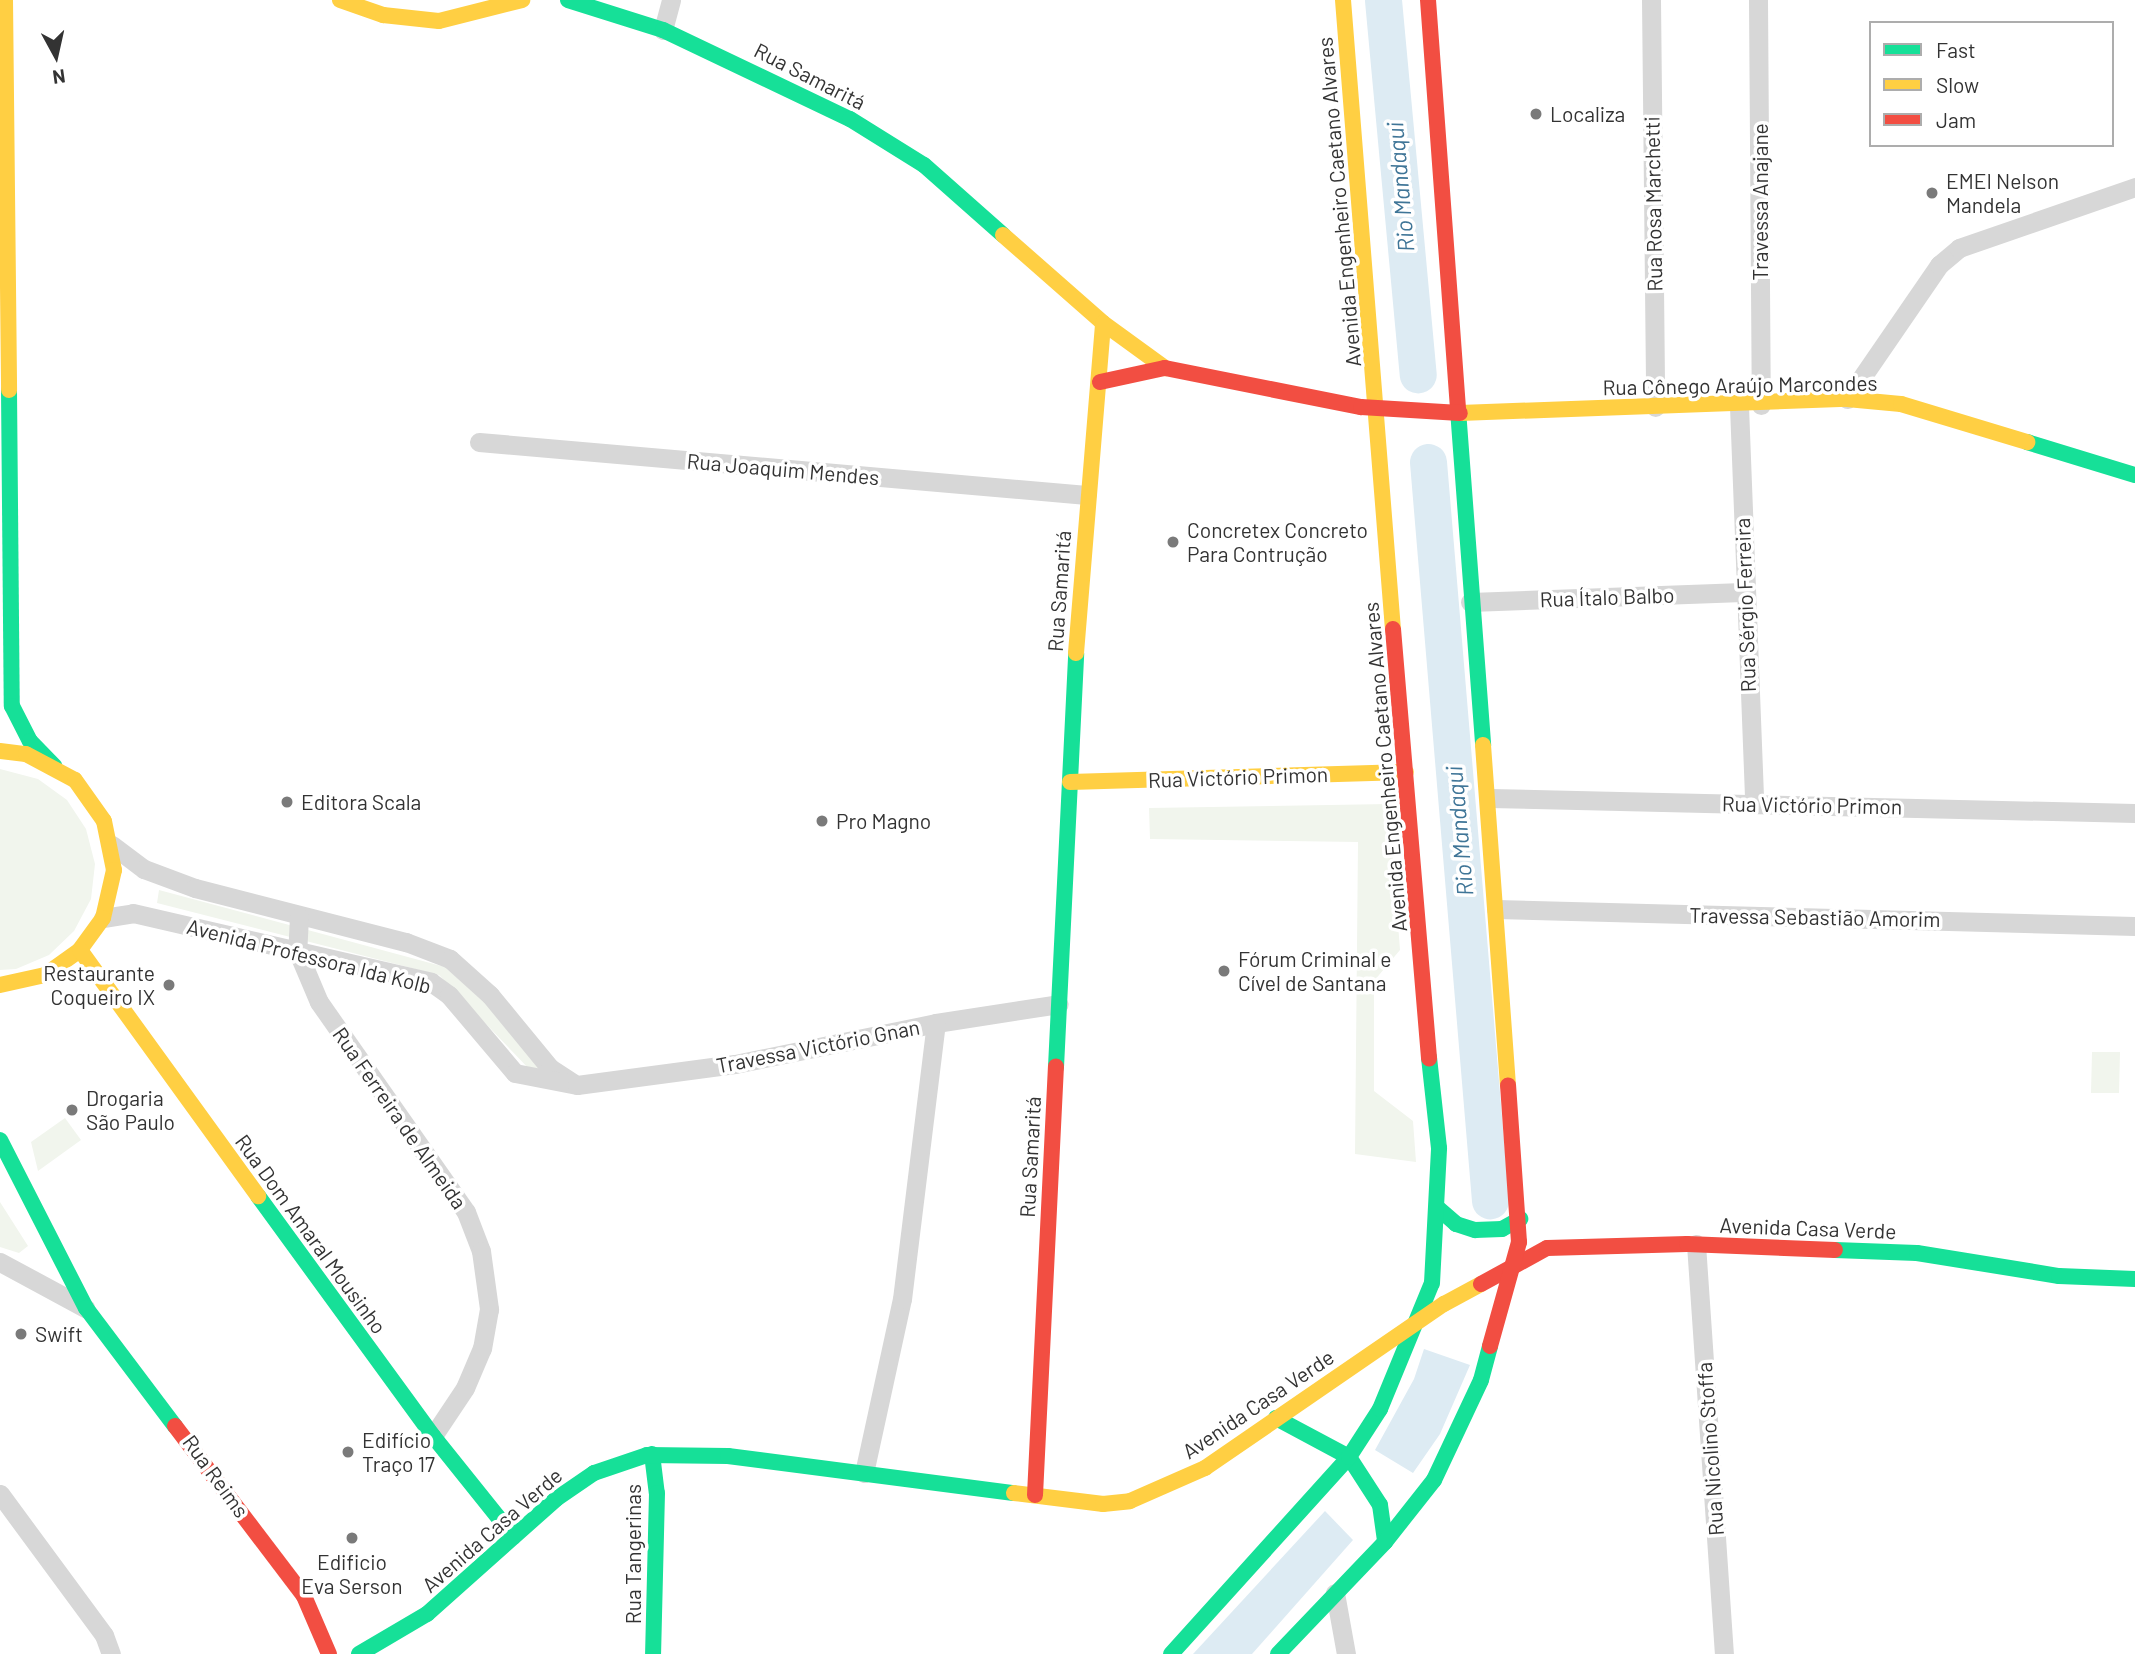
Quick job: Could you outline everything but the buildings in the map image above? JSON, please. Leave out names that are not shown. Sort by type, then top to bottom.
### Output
[{"type":"main road","points":[[0,985],[45,975],[80,950],[103,918],[112,882],[112,845],[92,799],[30,741],[12,706],[5,0]]},
{"type":"main road","points":[[340,0],[383,15],[439,21],[466,17],[511,0],[522,0]]},
{"type":"main road","name":"Rua Samaritá","points":[[568,0],[602,4],[850,119],[924,164],[1103,323],[1100,382],[1087,495],[1070,782],[1035,1495]]},
{"type":"main road","name":"Avenida Engenheiro Caetano Alvares","points":[[1171,1654],[1349,1457],[1380,1409],[1419,1322],[1432,1283],[1439,1209],[1439,1148],[1343,0]]},
{"type":"main road","points":[[1278,1654],[1385,1542],[1440,1468],[1480,1380],[1516,1265],[1520,1219],[1489,798],[1470,602],[1429,0]]},
{"type":"main road","points":[[1103,323],[1165,368]]},
{"type":"main road","points":[[1100,382],[1165,368]]},
{"type":"main road","name":"Rua Cônego Araújo Marcondes","points":[[1165,368],[1377,408],[1457,413],[1739,406],[1847,399],[1901,404],[2135,475]]},
{"type":"main road","points":[[0,751],[26,754],[54,766]]},
{"type":"main road","name":"Rua Victório Primon","points":[[1070,782],[1406,772]]},
{"type":"main road","name":"Rua Dom Amaral Mousinho","points":[[80,950],[433,1436],[514,1537]]},
{"type":"main road","name":"Rua Reims","points":[[0,1140],[86,1308],[176,1422],[304,1596],[329,1654]]},
{"type":"main road","points":[[1439,1209],[1455,1224],[1475,1230],[1502,1229],[1520,1219]]},
{"type":"main road","name":"Avenida Casa Verde","points":[[359,1654],[427,1614],[556,1499],[594,1473],[652,1454],[727,1456],[1103,1504],[1130,1501],[1205,1468],[1419,1322],[1516,1265],[1561,1245],[1696,1244],[1917,1253],[2059,1276],[2135,1279]]},
{"type":"main road","points":[[1276,1418],[1349,1457],[1380,1505],[1385,1542]]},
{"type":"main road","name":"Rua Tangerinas","points":[[652,1454],[657,1493],[653,1654]]},
{"type":"street","points":[[663,30],[671,0]]},
{"type":"street","name":"Rua Rosa Marchetti","points":[[1651,0],[1655,407]]},
{"type":"street","name":"Travessa Anajane","points":[[1758,0],[1761,405]]},
{"type":"street","points":[[1847,399],[1939,265],[1959,248],[2135,187]]},
{"type":"street","name":"Rua Sérgio Ferreira","points":[[1739,406],[1743,593],[1754,804]]},
{"type":"street","name":"Rua Joaquim Mendes","points":[[479,442],[1087,495]]},
{"type":"street","name":"Rua Ítalo Balbo","points":[[1470,602],[1743,593]]},
{"type":"street","name":"Rua Victório Primon","points":[[1489,798],[2135,813]]},
{"type":"street","name":"Avenida Professora Ida Kolb","points":[[112,845],[144,869],[195,888],[406,943],[450,959],[490,995],[550,1068],[577,1085]]},
{"type":"street","name":"Travessa Sebastião Amorim","points":[[1496,909],[2135,926]]},
{"type":"street","name":"Avenida Professora Ida Kolb","points":[[103,918],[133,913],[431,982],[449,995],[515,1073],[529,1080],[577,1085]]},
{"type":"street","name":"Rua Ferreira de Almeida","points":[[299,917],[297,950],[319,1002],[466,1212],[481,1251],[489,1310],[482,1348],[465,1388],[433,1436]]},
{"type":"street","name":"Travessa Victório Gnan","points":[[577,1085],[735,1064],[936,1023],[1059,1004]]},
{"type":"street","points":[[864,1474],[902,1299],[936,1023]]},
{"type":"street","name":"Rua Nicolino Stoffa","points":[[1696,1244],[1724,1654]]},
{"type":"street","name":"Rua Reims","points":[[0,1262],[86,1308]]},
{"type":"street","points":[[0,1494],[104,1635],[111,1654]]},
{"type":"street","points":[[1335,1593],[1346,1654]]},
{"type":"shaded area","points":[[0,769],[38,779],[67,800],[86,829],[95,864],[91,899],[74,931],[49,955],[16,969],[0,970]]},
{"type":"shaded area","points":[[1389,804],[1400,950],[1374,981],[1374,1091],[1413,1121],[1416,1162],[1355,1154],[1358,842],[1150,839],[1149,808]]},
{"type":"shaded area","points":[[159,890],[445,967],[484,1002],[545,1071],[532,1072],[439,975],[157,903]]},
{"type":"shaded area","points":[[2092,1052],[2120,1052],[2119,1093],[2091,1093]]},
{"type":"shaded area","points":[[65,1118],[81,1140],[38,1171],[31,1142]]},
{"type":"shaded area","points":[[0,1202],[28,1246],[19,1253],[0,1247]]},
{"type":"shaded area","points":[[1424,1349],[1470,1365],[1440,1434],[1413,1473],[1375,1450],[1414,1379]]},
{"type":"shaded area","points":[[1325,1511],[1353,1540],[1252,1654],[1193,1654]]},
{"type":"waterway","name":"Rio Mandaqui","points":[[1383,0],[1418,374]]},
{"type":"waterway","name":"Rio Mandaqui","points":[[1428,462],[1490,1200]]},
{"type":"traffic: fast","points":[[568,0],[663,30],[850,119],[924,165],[1003,235]]},
{"type":"traffic: fast","points":[[9,390],[12,706],[30,741],[54,766]]},
{"type":"traffic: fast","points":[[1458,410],[1483,745]]},
{"type":"traffic: fast","points":[[2027,442],[2135,475]]},
{"type":"traffic: fast","points":[[1056,1067],[1076,653]]},
{"type":"traffic: fast","points":[[1171,1654],[1349,1457],[1380,1409],[1432,1283],[1439,1148],[1429,1058]]},
{"type":"traffic: fast","points":[[0,1140],[86,1308],[175,1426]]},
{"type":"traffic: fast","points":[[258,1196],[433,1436],[514,1537]]},
{"type":"traffic: fast","points":[[1439,1209],[1456,1224],[1475,1230],[1502,1229],[1520,1219]]},
{"type":"traffic: fast","points":[[1835,1250],[1917,1253],[2059,1276],[2135,1279]]},
{"type":"traffic: fast","points":[[1278,1654],[1385,1542],[1434,1480],[1481,1380],[1490,1346]]},
{"type":"traffic: fast","points":[[1276,1418],[1349,1457],[1380,1505],[1385,1542]]},
{"type":"traffic: fast","points":[[652,1454],[657,1493],[653,1654]]},
{"type":"traffic: fast","points":[[359,1654],[427,1614],[556,1499],[594,1473],[647,1455],[728,1456],[1014,1493]]},
{"type":"traffic: slow","points":[[5,0],[9,390]]},
{"type":"traffic: slow","points":[[340,0],[383,15],[439,21],[522,0]]},
{"type":"traffic: slow","points":[[1343,0],[1393,629]]},
{"type":"traffic: slow","points":[[1003,235],[1103,323],[1165,368]]},
{"type":"traffic: slow","points":[[1076,653],[1103,323]]},
{"type":"traffic: slow","points":[[1460,413],[1847,399],[1901,404],[2027,442]]},
{"type":"traffic: slow","points":[[1483,745],[1508,1085]]},
{"type":"traffic: slow","points":[[0,751],[26,754],[75,780],[104,821],[114,870],[103,918],[80,950],[45,975],[0,985]]},
{"type":"traffic: slow","points":[[1070,782],[1406,772]]},
{"type":"traffic: slow","points":[[80,950],[258,1196]]},
{"type":"traffic: slow","points":[[1014,1493],[1103,1504],[1130,1501],[1205,1468],[1444,1304],[1481,1284]]},
{"type":"traffic: jam","points":[[1428,0],[1458,410]]},
{"type":"traffic: jam","points":[[1100,382],[1165,368],[1361,407],[1460,413]]},
{"type":"traffic: jam","points":[[1393,629],[1429,1058]]},
{"type":"traffic: jam","points":[[1035,1495],[1056,1067]]},
{"type":"traffic: jam","points":[[1490,1346],[1519,1242],[1508,1085]]},
{"type":"traffic: jam","points":[[1481,1284],[1547,1248],[1687,1244],[1835,1250]]},
{"type":"traffic: jam","points":[[175,1426],[304,1596],[329,1654]]},
{"type":"place","name":"Localiza","points":[[1536,114]]},
{"type":"place","name":"EMEI Nelson Mandela","points":[[1932,193]]},
{"type":"place","name":"Concretex Concreto Para Contrução","points":[[1173,542]]},
{"type":"place","name":"Editora Scala","points":[[287,802]]},
{"type":"place","name":"Pro Magno","points":[[822,821]]},
{"type":"place","name":"Fórum Criminal e Cível de Santana","points":[[1224,971]]},
{"type":"place","name":"Restaurante Coqueiro IX","points":[[169,985]]},
{"type":"place","name":"Drogaria São Paulo","points":[[72,1110]]},
{"type":"place","name":"Swift","points":[[21,1334]]},
{"type":"place","name":"Edifício Traço 17","points":[[348,1452]]},
{"type":"place","name":"Edificio Eva Serson","points":[[352,1538]]}]
